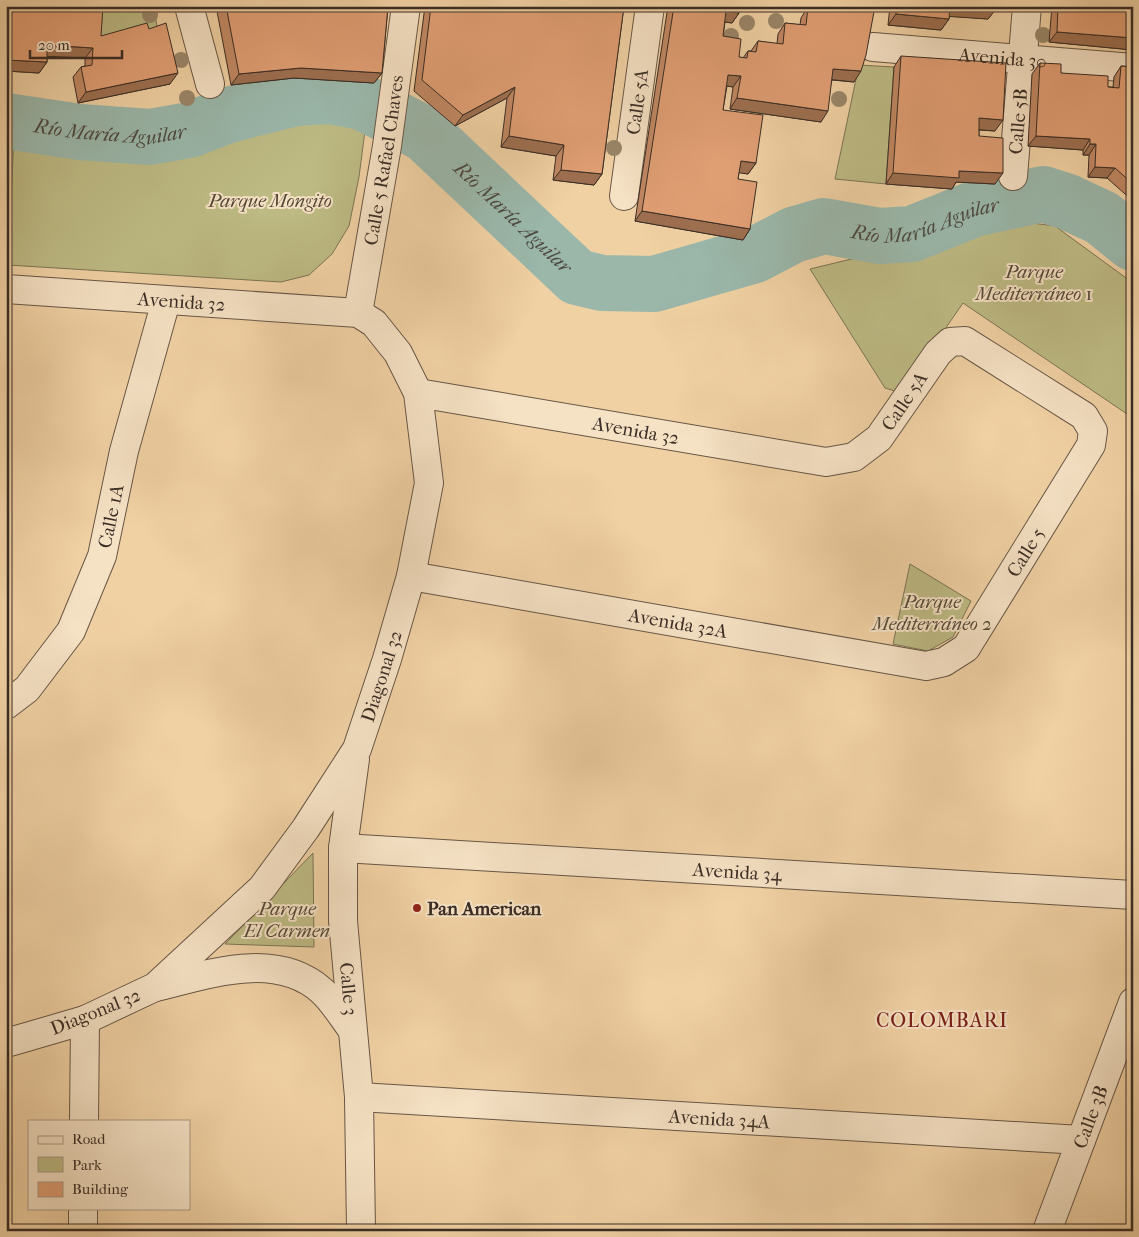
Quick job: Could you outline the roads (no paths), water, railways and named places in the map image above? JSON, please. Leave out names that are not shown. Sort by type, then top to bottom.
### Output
[{"type":"street","points":[[189,6],[210,84]]},
{"type":"street","name":"Calle 5 Rafael Chaves","points":[[358,313],[387,146],[406,6]]},
{"type":"street","name":"Calle 5A","points":[[624,196],[650,6]]},
{"type":"street","name":"Calle 5B","points":[[1013,176],[1027,6]]},
{"type":"street","name":"Avenida 30","points":[[873,47],[1133,68]]},
{"type":"street","name":"Avenida 32","points":[[6,289],[358,313]]},
{"type":"street","name":"Calle 1A","points":[[6,705],[27,689],[71,631],[102,556],[124,451],[166,301]]},
{"type":"street","name":"Diagonal 32","points":[[155,987],[262,888],[306,828],[357,749],[387,659],[411,576],[429,483],[418,393],[398,353],[374,323],[358,313]]},
{"type":"street","name":"Calle 5","points":[[944,662],[966,648],[1091,445],[1093,431],[1084,416],[965,341],[950,342]]},
{"type":"street","name":"Calle 5A","points":[[854,457],[879,438],[938,353],[950,342]]},
{"type":"street","name":"Avenida 32","points":[[418,393],[826,462],[854,457]]},
{"type":"street","name":"Avenida 32A","points":[[411,576],[926,666],[944,662]]},
{"type":"street","name":"Calle 3","points":[[357,749],[343,848],[343,921],[351,1028],[359,1097],[361,1231]]},
{"type":"street","name":"Avenida 34","points":[[343,848],[1133,895]]},
{"type":"street","name":"Diagonal 32","points":[[6,1044],[86,1020],[155,987],[222,970],[260,967],[295,974],[323,991],[351,1028]]},
{"type":"street","name":"Calle 3B","points":[[1047,1231],[1133,1002]]},
{"type":"street","points":[[84,1120],[86,1020]]},
{"type":"street","name":"Avenida 34A","points":[[359,1097],[1081,1140]]},
{"type":"street","points":[[83,1210],[83,1231]]},
{"type":"waterway","name":"Río María Aguilar","points":[[6,121],[80,132],[150,137],[189,130],[228,115],[295,98],[329,96],[362,102],[425,134],[577,277],[602,283],[654,284],[755,255],[793,235],[824,226],[880,236],[912,234],[974,209],[1043,194],[1068,202],[1102,218],[1133,243]]},
{"type":"place","name":"Pan American","points":[[417,908]]},
{"type":"district","name":"COLOMBARI","points":[[942,1020]]},
{"type":"park label","name":"Parque Mongito","points":[[270,200]]},
{"type":"park label","name":"Parque Mediterráneo 1","points":[[1034,282]]},
{"type":"park label","name":"Parque Mediterráneo 2","points":[[932,612]]},
{"type":"park label","name":"Parque El Carmen","points":[[287,919]]}]
